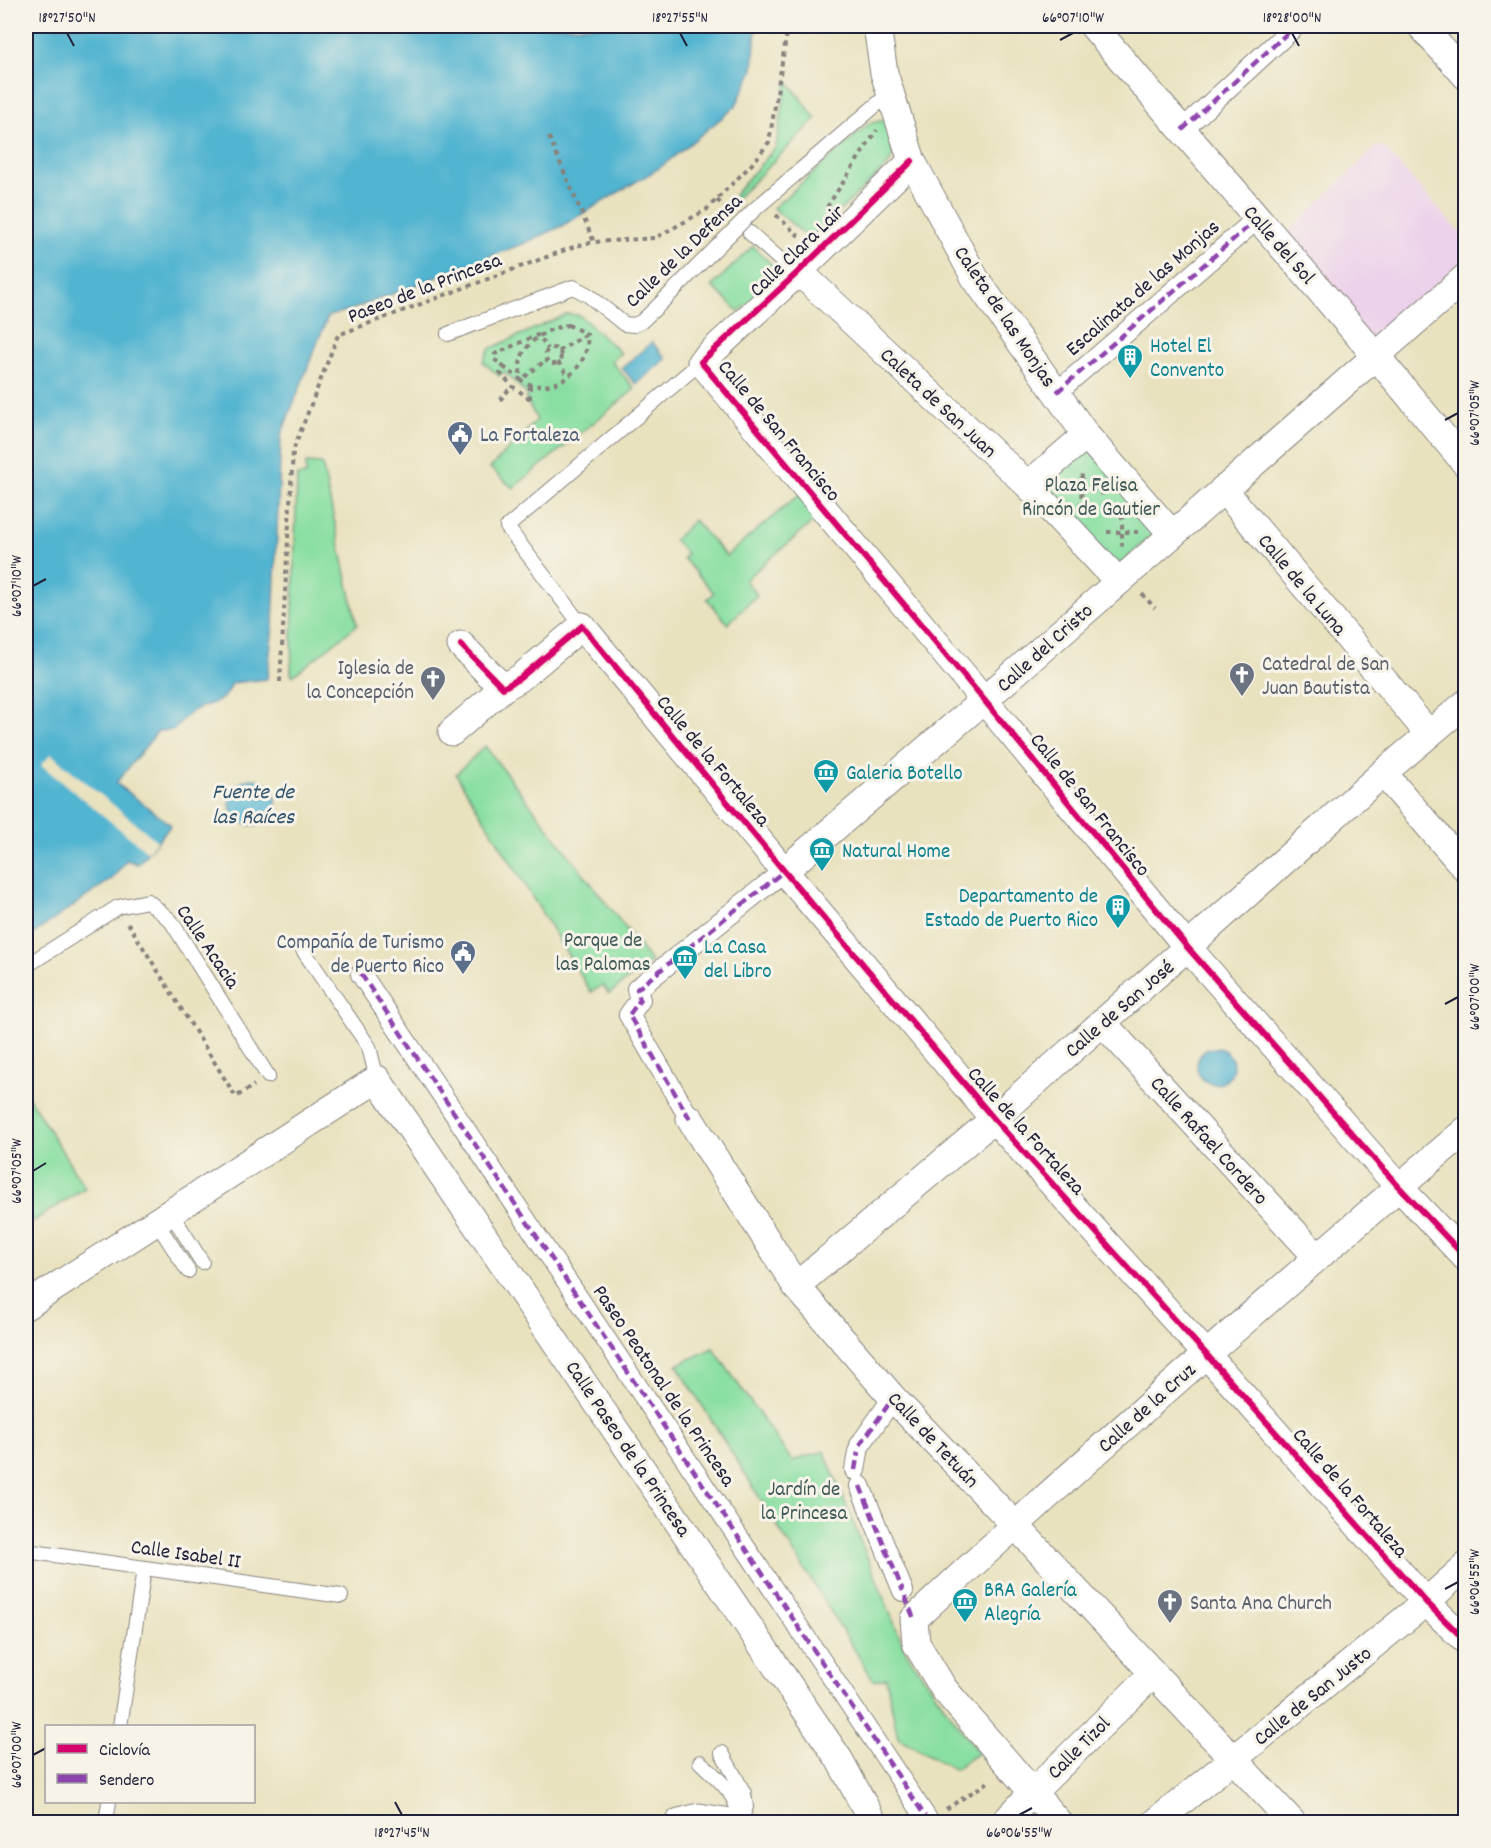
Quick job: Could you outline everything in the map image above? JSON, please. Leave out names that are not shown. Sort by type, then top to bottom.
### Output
[{"type":"street","name":"Caleta de las Monjas","points":[[877,26],[884,90],[912,161],[975,278],[1086,435],[1172,534]]},
{"type":"street","name":"Calle del Sol","points":[[1093,26],[1466,464]]},
{"type":"street","points":[[1182,130],[1294,26]]},
{"type":"street","points":[[1421,26],[1466,76]]},
{"type":"street","name":"Calle Clara Lair","points":[[701,362],[796,274],[912,161]]},
{"type":"street","name":"Escalinata de las Monjas","points":[[1057,392],[1258,218]]},
{"type":"street","name":"Caleta de San Juan","points":[[796,274],[809,280],[1028,485],[1118,581]]},
{"type":"street","name":"Calle del Cristo","points":[[629,1015],[640,1000],[637,989],[784,871],[984,700],[1466,277]]},
{"type":"street","name":"Calle de San Francisco","points":[[701,362],[1188,948],[1399,1187],[1466,1257]]},
{"type":"street","points":[[1028,485],[1086,435]]},
{"type":"street","name":"Calle de la Luna","points":[[1223,489],[1429,734]]},
{"type":"street","points":[[452,732],[503,688],[520,678],[582,626]]},
{"type":"street","name":"Calle de la Fortaleza","points":[[582,626],[784,871],[994,1119],[1426,1602],[1466,1641]]},
{"type":"street","points":[[461,645],[503,688]]},
{"type":"street","name":"Calle de San José","points":[[796,1286],[994,1119],[1383,773],[1466,703]]},
{"type":"street","points":[[1383,773],[1466,869]]},
{"type":"street","name":"Paseo Peatonal de la Princesa","points":[[361,974],[928,1822]]},
{"type":"street","name":"Calle de Tetuán","points":[[629,1015],[690,1119],[796,1286],[893,1398],[1015,1525],[1292,1822]]},
{"type":"street","name":"Calle Rafael Cordero","points":[[1102,1022],[1317,1257]]},
{"type":"street","points":[[26,1306],[377,1079]]},
{"type":"street","name":"Calle Paseo de la Princesa","points":[[377,1079],[839,1759],[873,1822]]},
{"type":"street","name":"Calle de la Cruz","points":[[907,1602],[1015,1525],[1206,1354],[1466,1130]]},
{"type":"street","points":[[893,1398],[858,1464],[907,1602],[916,1643],[944,1689],[1058,1822]]},
{"type":"street","name":"Calle de San Justo","points":[[1156,1822],[1426,1602],[1466,1566]]},
{"type":"street","name":"Calle Tizol","points":[[1005,1822],[1153,1674]]},
{"type":"street","points":[[679,1822],[699,1818],[731,1822]]},
{"type":"lane","points":[[864,26],[884,90]]},
{"type":"lane","name":"Calle de la Defensa","points":[[448,333],[573,287],[588,295],[624,324],[634,325],[641,322],[758,207],[884,90]]},
{"type":"lane","name":"Caleta de San Juan","points":[[750,233],[796,274]]},
{"type":"lane","name":"Calle Clara Lair","points":[[507,527],[701,362]]},
{"type":"lane","name":"Calle de la Fortaleza","points":[[507,527],[582,626]]},
{"type":"lane","name":"Calle Acacia","points":[[26,966],[118,907],[148,901],[171,921],[268,1076]]},
{"type":"lane","points":[[303,950],[369,1047],[377,1079]]},
{"type":"lane","points":[[164,1218],[202,1262]]},
{"type":"lane","points":[[164,1218],[188,1271]]},
{"type":"lane","name":"Calle Isabel II","points":[[26,1551],[340,1596]]},
{"type":"lane","points":[[120,1725],[144,1569]]},
{"type":"lane","points":[[722,1753],[744,1793],[746,1807],[740,1822]]},
{"type":"lane","points":[[700,1762],[731,1794],[739,1809],[740,1822]]},
{"type":"lane","points":[[106,1822],[109,1803]]},
{"type":"path","points":[[826,208],[883,120],[884,90]]},
{"type":"path","points":[[549,137],[594,242]]},
{"type":"path","points":[[758,207],[804,240]]},
{"type":"path","points":[[521,380],[522,356],[539,336],[556,327],[568,325],[587,334]]},
{"type":"path","points":[[559,351],[587,334]]},
{"type":"path","points":[[539,336],[495,354],[494,358],[530,386],[549,386],[568,376],[577,368],[587,351],[587,334]]},
{"type":"path","points":[[539,336],[548,350]]},
{"type":"path","points":[[554,348],[559,351],[561,357],[558,362],[552,364],[546,360],[545,354],[548,350],[554,348]]},
{"type":"path","points":[[521,380],[546,360]]},
{"type":"path","points":[[558,362],[568,376]]},
{"type":"path","points":[[505,368],[500,373],[512,386],[530,399],[530,386]]},
{"type":"path","points":[[500,400],[512,386]]},
{"type":"path","points":[[1081,509],[1082,468]]},
{"type":"path","points":[[1059,486],[1081,488],[1112,496]]},
{"type":"path","points":[[1122,510],[1122,553]]},
{"type":"path","points":[[1101,531],[1122,533],[1143,531]]},
{"type":"path","points":[[118,907],[236,1097],[268,1076]]},
{"type":"path","points":[[928,1822],[994,1778]]},
{"type":"shaded area","points":[[1377,146],[1385,149],[1465,238],[1465,258],[1372,341],[1286,234]]},
{"type":"green space","points":[[787,80],[816,119],[735,200],[734,195],[776,147]]},
{"type":"green space","points":[[886,120],[892,148],[889,164],[810,239],[773,208],[870,123]]},
{"type":"green space","points":[[753,246],[780,273],[739,312],[712,286]]},
{"type":"green space","points":[[567,314],[579,315],[621,353],[611,361],[635,389],[513,488],[490,468],[537,420],[526,399],[528,395],[504,372],[499,376],[483,362],[489,349]]},
{"type":"green space","name":"Plaza Felisa Rincón de Gautier","points":[[1086,444],[1157,530],[1122,563],[1116,565],[1039,484]]},
{"type":"green space","points":[[306,463],[322,464],[357,625],[293,676],[291,673],[297,476],[306,475]]},
{"type":"green space","points":[[800,494],[820,516],[745,580],[757,595],[728,624],[707,599],[714,593],[683,558],[687,554],[674,540],[694,520],[726,556]]},
{"type":"green space","name":"Parque de las Palomas","points":[[485,746],[651,961],[609,994],[603,985],[591,992],[456,774]]},
{"type":"green space","points":[[26,1093],[85,1188],[26,1226]]},
{"type":"green space","name":"Jardín de la Princesa","points":[[713,1348],[792,1461],[824,1451],[906,1652],[978,1753],[954,1769],[898,1738],[886,1678],[874,1681],[677,1365]]},
{"type":"water","points":[[26,26],[756,26],[753,70],[735,107],[661,167],[560,227],[525,243],[353,309],[328,316],[281,435],[273,626],[267,679],[232,683],[224,697],[193,711],[174,730],[158,731],[116,783],[171,825],[138,864],[127,860],[113,878],[26,939]]},
{"type":"water","points":[[652,342],[666,359],[636,384],[622,368]]},
{"type":"water","name":"Fuente de las Raíces","points":[[253,779],[269,786],[276,802],[269,818],[253,825],[237,818],[230,802],[237,786]]},
{"type":"water","points":[[1215,1048],[1228,1053],[1233,1066],[1228,1079],[1215,1084],[1202,1079],[1197,1066],[1202,1053]]},
{"type":"pier","points":[[51,754],[157,841],[148,852],[41,765]]},
{"type":"marked path","points":[[1182,130],[1295,26]]},
{"type":"marked path","points":[[1057,392],[1258,218]]},
{"type":"marked path","points":[[690,1119],[629,1015],[640,1000],[637,989],[784,871]]},
{"type":"marked path","points":[[361,974],[929,1822]]},
{"type":"marked path","points":[[860,1445],[893,1398]]},
{"type":"marked path","points":[[855,1470],[858,1452]]},
{"type":"marked path","points":[[860,1486],[903,1591]]},
{"type":"marked path","points":[[905,1596],[914,1619]]},
{"type":"cycle path","points":[[912,161],[796,274],[701,362],[1188,948],[1399,1187],[1466,1258]]},
{"type":"cycle path","points":[[461,645],[503,688],[520,678],[582,626],[784,871],[994,1119],[1426,1602],[1466,1641]]},
{"type":"place","name":"Hotel El Convento","points":[[1130,380]]},
{"type":"place","name":"La Fortaleza","points":[[460,457]]},
{"type":"place","name":"Catedral de San Juan Bautista","points":[[1242,698]]},
{"type":"place","name":"Iglesia de la Concepción","points":[[433,702]]},
{"type":"place","name":"Galeria Botello","points":[[826,795]]},
{"type":"place","name":"Natural Home","points":[[822,873]]},
{"type":"place","name":"Departamento de Estado de Puerto Rico","points":[[1118,930]]},
{"type":"place","name":"Compañía de Turismo de Puerto Rico","points":[[463,976]]},
{"type":"place","name":"La Casa del Libro","points":[[685,981]]},
{"type":"place","name":"BRA Galería Alegría","points":[[965,1624]]},
{"type":"place","name":"Santa Ana Church","points":[[1170,1625]]}]
